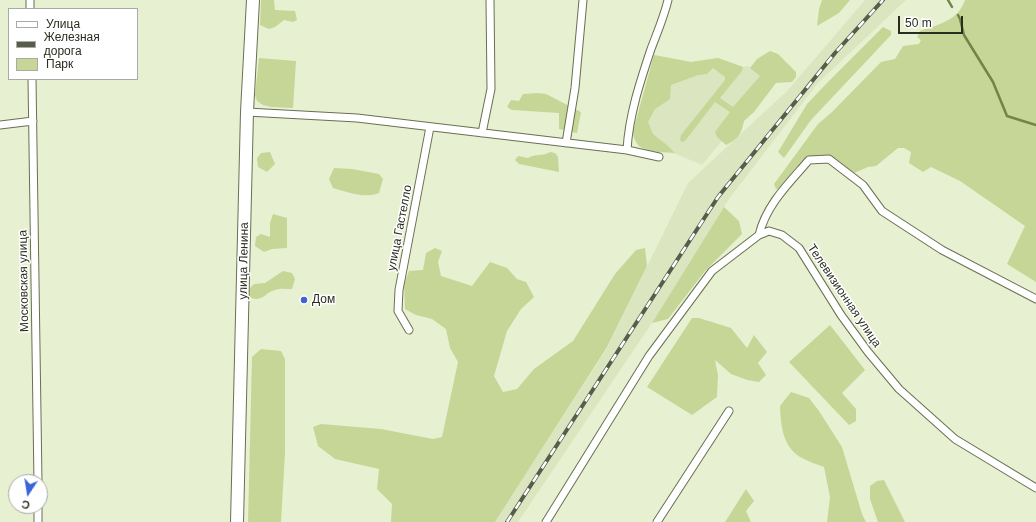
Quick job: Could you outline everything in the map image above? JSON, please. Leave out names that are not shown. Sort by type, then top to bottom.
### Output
[{"type":"main road","name":"улица Ленина","points":[[237,522],[247,112],[253,0]]},
{"type":"street","points":[[482,133],[492,89],[490,0]]},
{"type":"street","points":[[566,143],[575,88],[583,0]]},
{"type":"street","points":[[627,150],[628,134],[636,96],[664,16],[668,0]]},
{"type":"street","name":"Московская улица","points":[[32,80],[38,474]]},
{"type":"street","points":[[247,112],[357,118],[627,150],[659,157]]},
{"type":"street","points":[[0,124],[33,121]]},
{"type":"street","name":"улица Гастелло","points":[[409,330],[398,311],[399,290],[430,127]]},
{"type":"street","points":[[546,522],[649,356],[712,271],[760,236],[762,224],[776,198],[809,160],[828,159],[863,185],[882,210],[942,250],[1036,299]]},
{"type":"street","name":"Телевизионная улица","points":[[760,236],[769,231],[782,235],[798,248],[840,315],[899,389],[955,439],[1036,488]]},
{"type":"street","points":[[657,522],[729,411]]},
{"type":"shaded area","points":[[865,0],[906,0],[818,83],[729,199],[652,323],[518,522],[495,522],[607,348],[688,183],[787,91]]},
{"type":"shaded area","points":[[654,55],[691,62],[718,58],[743,67],[748,66],[773,79],[702,165],[676,154],[639,147],[635,140],[641,107]]},
{"type":"green space","points":[[261,0],[274,0],[275,10],[295,11],[297,20],[293,22],[284,20],[275,27],[269,29],[260,25]]},
{"type":"green space","points":[[822,0],[850,0],[839,13],[817,26],[819,9]]},
{"type":"green space","points":[[965,0],[1036,0],[1036,282],[1007,264],[1025,226],[960,181],[931,167],[923,172],[909,163],[911,152],[904,148],[898,148],[876,166],[868,167],[854,173],[827,155],[809,158],[781,190],[776,189],[774,184],[818,124],[832,112],[881,62],[895,59],[903,46],[919,44],[921,40],[917,37],[920,31],[941,24],[953,17],[958,13]]},
{"type":"green space","points":[[883,27],[891,31],[891,35],[811,120],[784,158],[778,152],[807,104]]},
{"type":"green space","points":[[770,51],[778,54],[796,72],[796,77],[792,82],[776,83],[754,112],[744,121],[742,130],[733,141],[726,145],[717,137],[715,132],[730,112],[715,102],[685,141],[682,142],[680,140],[681,135],[725,80],[725,77],[713,68],[707,74],[698,75],[671,85],[670,99],[655,109],[648,122],[653,134],[675,153],[647,150],[638,144],[634,138],[633,131],[654,55],[691,62],[718,58],[743,67],[742,71],[720,98],[733,107],[760,76],[750,68],[757,59]]},
{"type":"green space","points":[[259,58],[296,61],[293,108],[271,107],[263,105],[257,101],[255,95]]},
{"type":"green space","points":[[523,94],[546,94],[581,112],[577,133],[559,129],[559,113],[512,110],[507,107],[511,100],[519,101]]},
{"type":"green space","points":[[270,152],[275,164],[267,172],[258,167],[257,158],[261,153]]},
{"type":"green space","points":[[550,152],[555,153],[558,157],[559,172],[519,164],[515,160],[518,156],[528,158]]},
{"type":"green space","points":[[334,168],[352,169],[379,174],[383,179],[379,193],[374,195],[362,195],[333,188],[329,179]]},
{"type":"green space","points":[[724,207],[739,221],[742,234],[705,271],[668,319],[652,323]]},
{"type":"green space","points":[[273,214],[287,218],[287,248],[272,249],[264,252],[255,246],[256,237],[261,234],[270,237],[270,223]]},
{"type":"green space","points":[[435,248],[442,251],[438,262],[441,276],[472,286],[490,262],[507,268],[517,279],[526,282],[534,297],[521,309],[507,331],[494,376],[503,392],[517,389],[534,369],[573,341],[615,274],[636,250],[645,248],[647,266],[607,347],[495,522],[391,522],[392,504],[377,489],[379,469],[335,459],[318,446],[313,427],[321,424],[381,429],[433,439],[442,437],[458,362],[450,348],[446,329],[432,319],[416,315],[405,309],[404,284],[409,271],[423,270],[426,253]]},
{"type":"green space","points":[[283,271],[292,273],[295,279],[292,289],[277,289],[257,299],[249,297],[249,289],[254,284],[265,283]]},
{"type":"green space","points":[[692,318],[699,318],[731,328],[747,348],[754,335],[767,352],[758,363],[766,375],[759,382],[747,380],[731,374],[715,360],[718,375],[717,397],[692,415],[647,387]]},
{"type":"green space","points":[[830,325],[865,370],[842,393],[856,409],[856,421],[849,425],[789,362]]},
{"type":"green space","points":[[261,349],[281,351],[285,359],[285,453],[281,522],[248,522],[252,357]]},
{"type":"green space","points":[[791,392],[809,398],[842,447],[862,514],[866,522],[827,522],[830,497],[824,467],[800,457],[794,452],[786,441],[782,427],[780,406]]},
{"type":"green space","points":[[884,480],[905,522],[878,522],[870,499],[870,486],[877,481]]},
{"type":"green space","points":[[746,489],[754,501],[746,511],[751,522],[725,522]]},
{"type":"waterway","points":[[948,0],[952,7]]},
{"type":"waterway","points":[[958,15],[964,35],[993,82],[1007,116],[1036,125]]},
{"type":"railway","points":[[507,522],[718,197],[835,53],[883,0]]},
{"type":"place","name":"Дом","points":[[304,300]]}]
